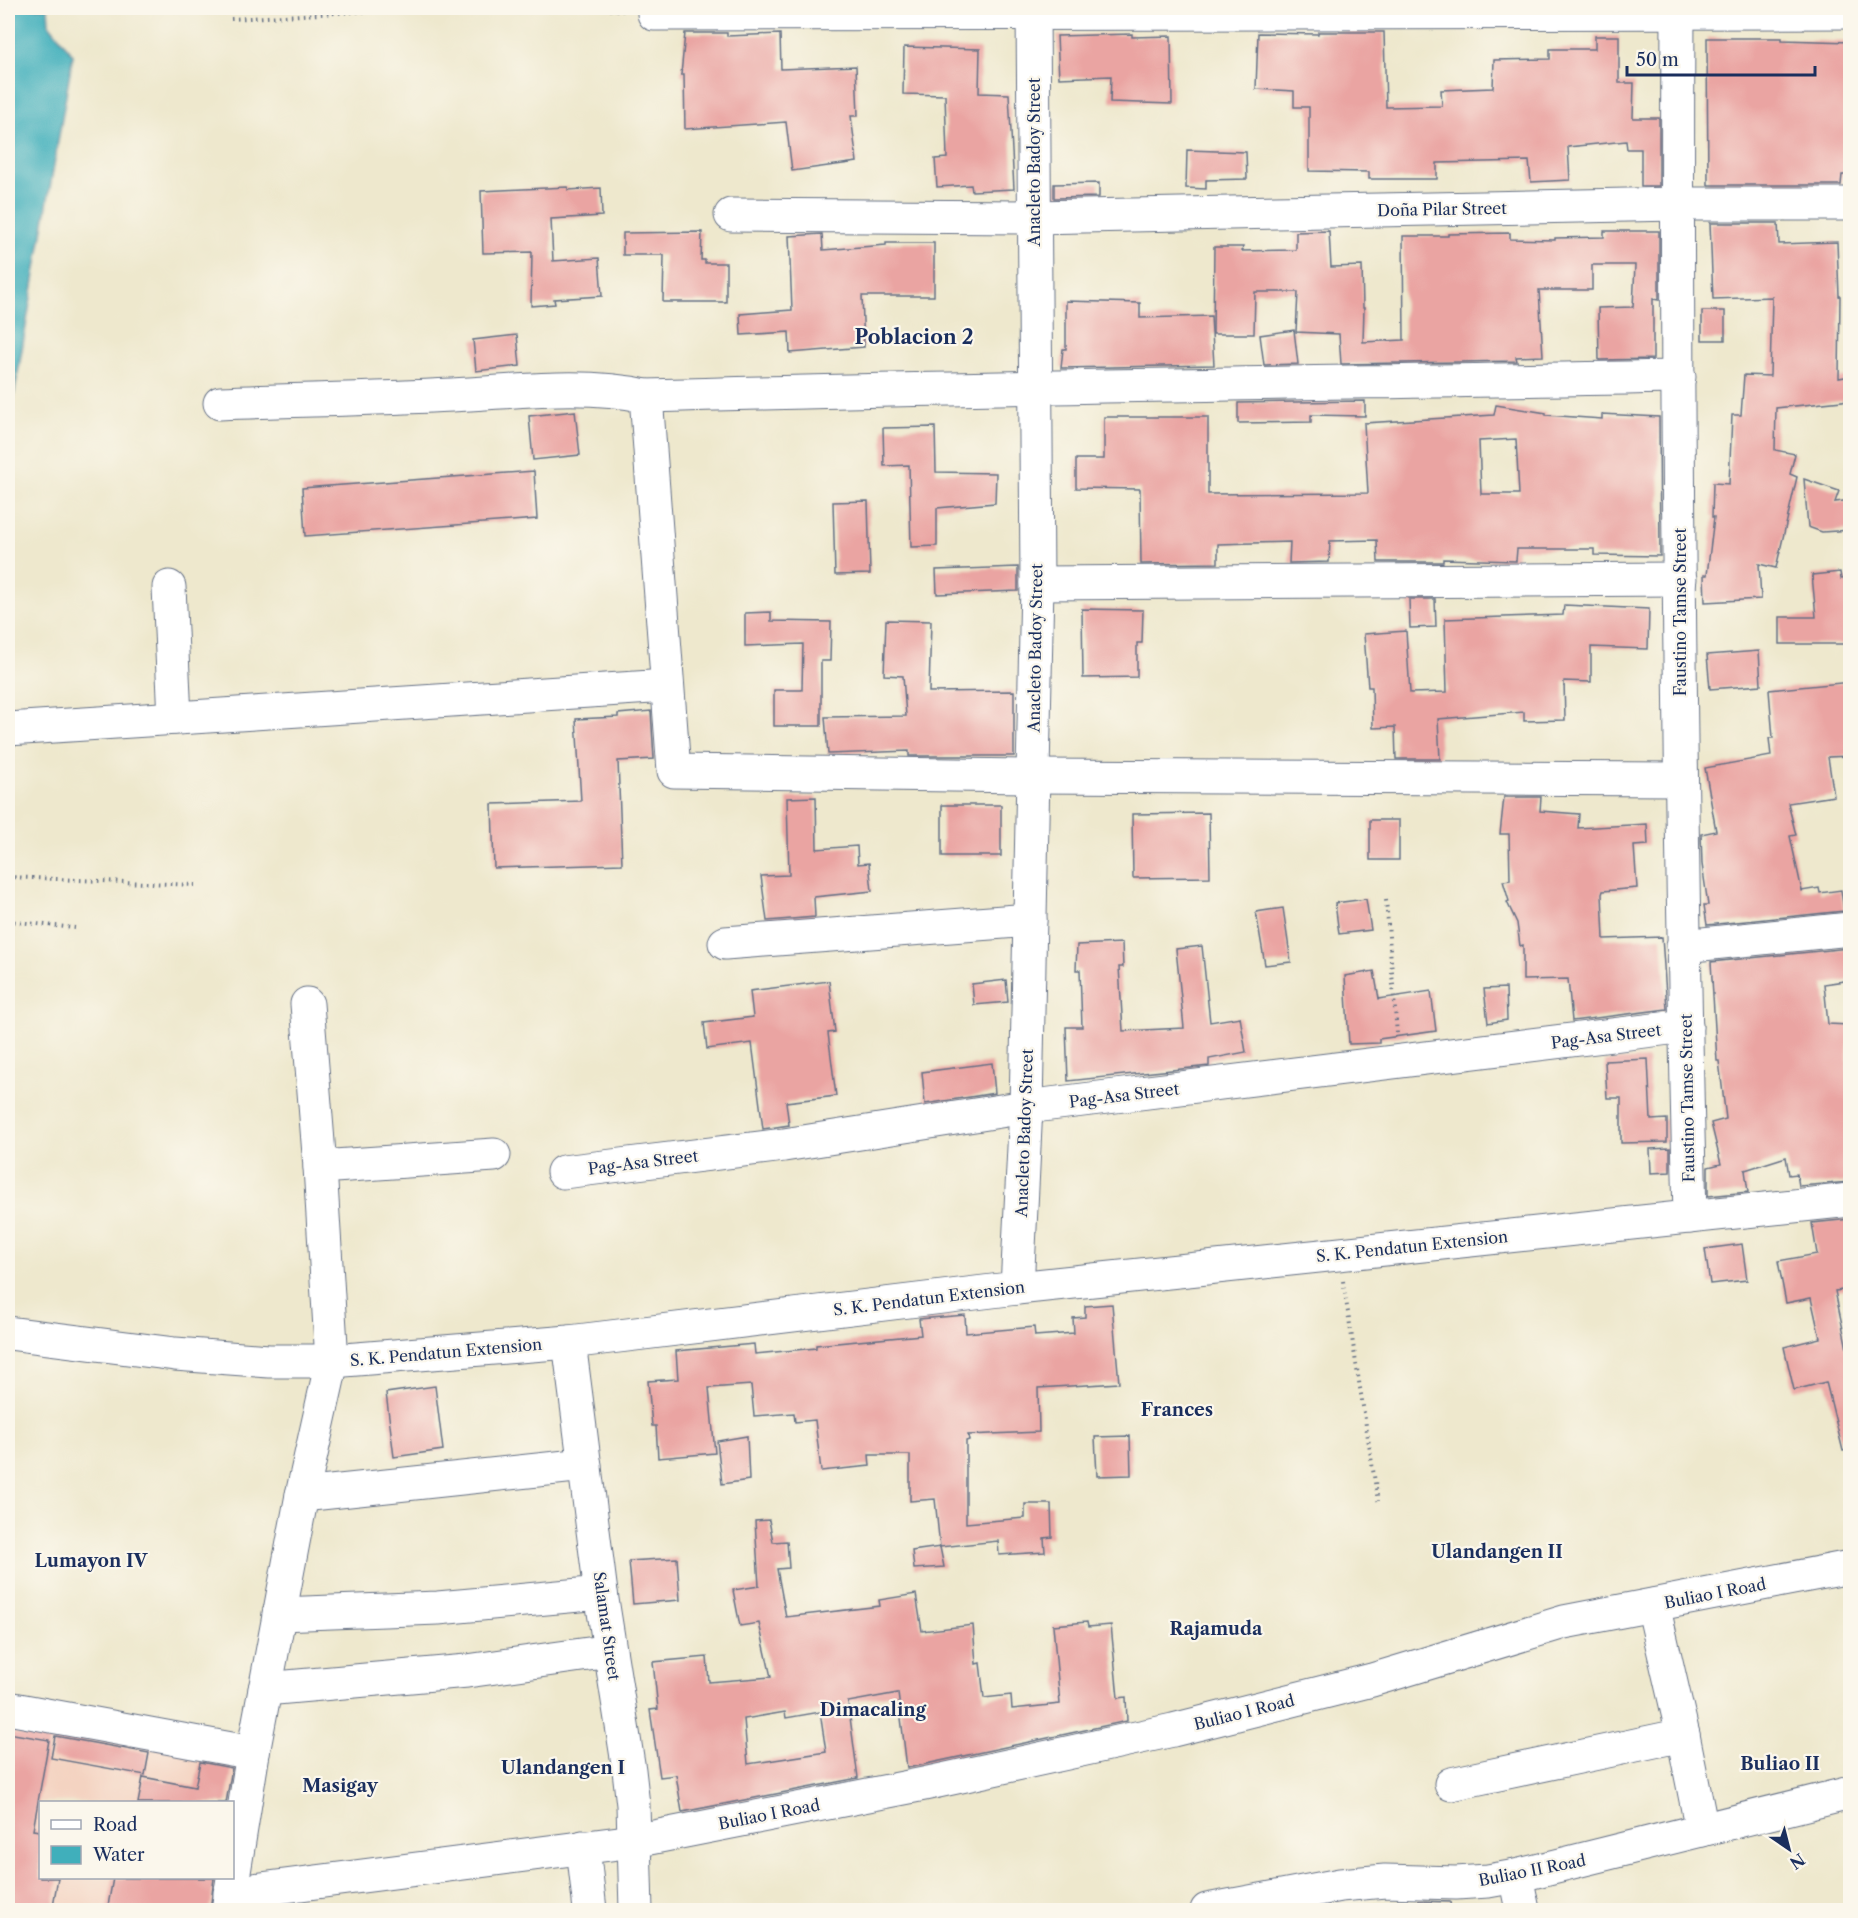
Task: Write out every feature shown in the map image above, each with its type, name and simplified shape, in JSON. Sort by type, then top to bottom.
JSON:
[{"type":"street","name":"Faustino Tamse Street","points":[[1678,10],[1681,779],[1690,1217]]},
{"type":"street","points":[[654,14],[1033,11],[1851,12]]},
{"type":"street","name":"Anacleto Badoy Street","points":[[1017,1288],[1026,1107],[1037,583],[1033,11]]},
{"type":"street","name":"Doña Pilar Street","points":[[731,215],[1034,217],[1677,204],[1851,204]]},
{"type":"street","points":[[220,403],[422,397],[589,388],[619,390],[646,396],[868,390],[1679,377]]},
{"type":"street","points":[[646,396],[674,771],[1033,777],[1681,779]]},
{"type":"street","points":[[1037,583],[1680,579]]},
{"type":"street","points":[[169,586],[175,718]]},
{"type":"street","points":[[8,729],[667,686]]},
{"type":"street","points":[[725,943],[1030,920]]},
{"type":"street","points":[[1683,946],[1851,928]]},
{"type":"street","points":[[234,1871],[279,1614],[302,1495],[332,1361],[307,1004]]},
{"type":"street","name":"Pag-Asa Street","points":[[563,1172],[784,1145],[1026,1107],[1686,1026]]},
{"type":"street","points":[[320,1167],[494,1155]]},
{"type":"street","name":"S. K. Pendatun Extension","points":[[8,1333],[175,1354],[269,1361],[332,1361],[568,1342],[1017,1288],[1851,1200]]},
{"type":"street","name":"Salamat Street","points":[[568,1342],[601,1593],[629,1770],[636,1911]]},
{"type":"street","points":[[302,1495],[585,1465]]},
{"type":"street","name":"Buliao I Road","points":[[229,1902],[634,1841],[924,1784],[1173,1730],[1372,1680],[1564,1622],[1851,1567]]},
{"type":"street","points":[[279,1614],[438,1608],[601,1593]]},
{"type":"street","points":[[1653,1605],[1702,1830]]},
{"type":"street","points":[[266,1689],[468,1671],[610,1651]]},
{"type":"street","points":[[8,1708],[253,1753]]},
{"type":"street","points":[[1451,1784],[1683,1735]]},
{"type":"street","name":"Buliao II Road","points":[[1207,1911],[1340,1885],[1385,1881],[1456,1883],[1516,1876],[1851,1793]]},
{"type":"street","points":[[583,1847],[590,1911]]},
{"type":"street","points":[[1516,1876],[1523,1911]]},
{"type":"street","points":[[229,1902],[233,1879]]},
{"type":"path","points":[[231,19],[424,8]]},
{"type":"path","points":[[8,877],[195,885]]},
{"type":"path","points":[[1386,900],[1399,1061]]},
{"type":"path","points":[[8,921],[75,928]]},
{"type":"path","points":[[1339,1254],[1378,1501]]},
{"type":"shaded area","points":[[8,1722],[247,1759],[232,1801],[39,1801],[39,1879],[224,1879],[218,1910],[8,1910]]},
{"type":"water","points":[[8,8],[48,8],[49,24],[73,55],[8,430]]},
{"type":"building","points":[[1318,32],[1384,32],[1386,107],[1442,106],[1441,90],[1493,88],[1494,60],[1550,59],[1550,49],[1595,49],[1595,36],[1619,36],[1619,83],[1634,83],[1633,118],[1659,118],[1659,186],[1641,186],[1641,149],[1627,149],[1626,141],[1568,147],[1570,180],[1531,182],[1529,161],[1437,163],[1437,179],[1369,179],[1369,172],[1309,171],[1309,107],[1294,107],[1294,91],[1256,89],[1258,33],[1318,34]]},
{"type":"building","points":[[685,33],[727,33],[727,36],[780,34],[781,69],[856,66],[858,116],[851,116],[857,162],[792,171],[786,122],[685,129],[684,75],[681,75]]},
{"type":"building","points":[[1132,34],[1132,37],[1171,36],[1172,104],[1110,102],[1111,76],[1059,78],[1057,36]]},
{"type":"building","points":[[1707,38],[1782,38],[1782,40],[1851,42],[1849,175],[1842,175],[1841,185],[1708,185]]},
{"type":"building","points":[[904,47],[980,49],[979,93],[1009,94],[1014,189],[972,191],[971,185],[937,187],[935,159],[947,158],[945,95],[903,94]]},
{"type":"building","points":[[1187,150],[1246,152],[1247,179],[1206,180],[1206,189],[1186,188]]},
{"type":"building","points":[[1099,183],[1099,197],[1054,198],[1054,184]]},
{"type":"building","points":[[568,187],[568,190],[601,188],[602,216],[551,219],[553,261],[599,258],[602,296],[554,299],[555,304],[531,306],[532,252],[483,253],[481,191]]},
{"type":"building","points":[[1710,223],[1778,223],[1779,244],[1837,242],[1840,296],[1839,378],[1851,376],[1851,400],[1776,408],[1775,450],[1795,454],[1790,474],[1797,477],[1776,568],[1759,564],[1761,599],[1705,602],[1704,575],[1707,575],[1714,517],[1712,517],[1713,483],[1729,484],[1732,415],[1741,415],[1744,375],[1770,376],[1772,297],[1713,299]]},
{"type":"building","points":[[1329,231],[1331,267],[1362,266],[1363,342],[1404,340],[1403,236],[1510,233],[1510,239],[1555,240],[1555,238],[1604,237],[1604,231],[1659,231],[1659,300],[1653,299],[1653,359],[1599,360],[1598,308],[1633,307],[1635,265],[1592,265],[1592,290],[1539,290],[1543,356],[1516,357],[1517,361],[1341,364],[1339,334],[1296,332],[1298,292],[1255,292],[1254,334],[1213,334],[1214,247],[1243,247],[1242,251],[1296,250],[1296,232]]},
{"type":"building","points":[[702,232],[701,260],[705,260],[705,263],[726,263],[726,302],[663,302],[664,255],[623,255],[623,233]]},
{"type":"building","points":[[822,234],[823,250],[886,245],[886,243],[934,243],[934,296],[862,296],[864,347],[790,353],[789,332],[741,335],[740,314],[792,310],[789,236]]},
{"type":"building","points":[[1066,301],[1140,303],[1140,318],[1211,316],[1214,365],[1061,368],[1063,349],[1066,349]]},
{"type":"building","points":[[1702,311],[1725,311],[1725,340],[1702,340]]},
{"type":"building","points":[[1294,330],[1298,364],[1264,365],[1260,335]]},
{"type":"building","points":[[517,335],[520,366],[476,371],[473,340]]},
{"type":"building","points":[[1365,401],[1365,416],[1311,415],[1311,422],[1238,423],[1238,403]]},
{"type":"building","points":[[1496,405],[1546,413],[1546,415],[1602,419],[1602,414],[1659,417],[1660,556],[1594,555],[1594,549],[1517,549],[1516,561],[1443,559],[1443,562],[1378,562],[1377,540],[1330,541],[1329,562],[1289,563],[1290,542],[1218,544],[1218,563],[1141,564],[1140,489],[1076,488],[1076,459],[1104,459],[1104,417],[1208,417],[1208,494],[1368,493],[1364,423],[1494,415]],"holes":[[[1516,439],[1519,494],[1481,494],[1479,441]]]},
{"type":"building","points":[[575,411],[580,455],[533,460],[529,416]]},
{"type":"building","points":[[935,427],[936,472],[996,473],[995,503],[937,508],[937,546],[911,547],[909,465],[884,466],[883,428]]},
{"type":"building","points":[[534,471],[537,519],[305,536],[302,488]]},
{"type":"building","points":[[1804,479],[1839,491],[1835,502],[1851,500],[1851,530],[1822,532],[1808,527]]},
{"type":"building","points":[[868,501],[870,574],[835,575],[833,502]]},
{"type":"building","points":[[1018,567],[1018,591],[937,594],[936,570]]},
{"type":"building","points":[[1840,572],[1841,579],[1851,578],[1851,644],[1780,644],[1780,617],[1816,617],[1812,575]]},
{"type":"building","points":[[1409,599],[1435,599],[1436,627],[1410,628]]},
{"type":"building","points":[[1564,605],[1649,609],[1648,649],[1591,647],[1591,682],[1564,681],[1565,720],[1524,721],[1524,712],[1438,719],[1440,759],[1396,759],[1395,727],[1373,728],[1372,687],[1368,687],[1364,634],[1406,631],[1410,693],[1447,692],[1445,619],[1563,615]]},
{"type":"building","points":[[1082,609],[1143,610],[1142,643],[1137,643],[1137,677],[1083,678]]},
{"type":"building","points":[[771,612],[771,621],[831,622],[830,661],[821,661],[821,726],[774,726],[774,690],[802,690],[803,644],[745,646],[745,613]]},
{"type":"building","points":[[886,620],[931,621],[929,692],[1014,691],[1014,756],[909,756],[909,751],[828,754],[825,717],[906,716],[903,676],[884,675]]},
{"type":"building","points":[[1759,651],[1761,685],[1710,689],[1707,655]]},
{"type":"building","points":[[1851,682],[1851,732],[1848,732],[1850,756],[1828,757],[1834,796],[1788,803],[1796,835],[1790,836],[1802,891],[1819,888],[1820,893],[1841,890],[1844,911],[1707,925],[1704,905],[1708,905],[1702,864],[1701,834],[1716,831],[1705,768],[1771,756],[1769,738],[1773,738],[1769,690]]},
{"type":"building","points":[[651,711],[654,759],[618,761],[622,864],[494,868],[492,804],[581,801],[576,719],[618,717],[618,714]]},
{"type":"building","points":[[816,797],[817,849],[857,846],[858,864],[869,863],[872,891],[814,897],[815,917],[767,921],[761,876],[789,875],[787,798]]},
{"type":"building","points":[[1504,797],[1541,797],[1540,811],[1579,814],[1578,828],[1647,824],[1648,845],[1634,846],[1637,888],[1603,891],[1604,939],[1662,937],[1667,1009],[1572,1021],[1568,979],[1523,980],[1523,945],[1520,946],[1517,923],[1507,902],[1509,901],[1503,881],[1510,880],[1509,834],[1500,834]]},
{"type":"building","points":[[942,805],[1001,805],[1001,856],[942,856]]},
{"type":"building","points":[[1209,813],[1210,877],[1133,878],[1132,814]]},
{"type":"building","points":[[1370,820],[1399,820],[1399,860],[1370,860]]},
{"type":"building","points":[[1366,899],[1371,930],[1339,934],[1335,903]]},
{"type":"building","points":[[1283,908],[1291,962],[1265,965],[1256,912]]},
{"type":"building","points":[[1122,943],[1123,967],[1119,967],[1123,1031],[1184,1028],[1176,949],[1202,946],[1210,1022],[1240,1017],[1246,1052],[1209,1059],[1209,1066],[1068,1081],[1066,1027],[1082,1027],[1080,970],[1076,970],[1077,945]]},
{"type":"building","points":[[1849,948],[1851,980],[1824,984],[1828,1024],[1849,1025],[1847,1073],[1851,1072],[1851,1182],[1799,1186],[1797,1174],[1789,1175],[1786,1157],[1745,1170],[1748,1192],[1708,1196],[1708,1167],[1721,1164],[1711,1123],[1726,1119],[1719,1061],[1717,1061],[1711,962]]},
{"type":"building","points":[[1374,971],[1379,999],[1431,991],[1436,1031],[1379,1039],[1379,1043],[1349,1044],[1345,976]]},
{"type":"building","points":[[1006,980],[1008,1002],[974,1005],[972,984]]},
{"type":"building","points":[[829,981],[835,1032],[828,1033],[836,1096],[786,1102],[789,1125],[763,1129],[752,1043],[707,1049],[704,1023],[753,1017],[750,991]]},
{"type":"building","points":[[1506,988],[1507,1020],[1488,1023],[1484,989]]},
{"type":"building","points":[[1648,1059],[1651,1120],[1667,1119],[1667,1142],[1621,1143],[1621,1098],[1607,1098],[1605,1061]]},
{"type":"building","points":[[992,1063],[995,1093],[925,1104],[922,1072]]},
{"type":"building","points":[[1670,1148],[1670,1172],[1651,1173],[1650,1149]]},
{"type":"building","points":[[1851,1219],[1851,1289],[1835,1291],[1851,1368],[1851,1450],[1843,1451],[1826,1382],[1794,1390],[1784,1347],[1820,1338],[1811,1298],[1786,1303],[1778,1261],[1817,1254],[1812,1223]]},
{"type":"building","points":[[1742,1244],[1747,1280],[1710,1284],[1705,1249]]},
{"type":"building","points":[[1112,1304],[1119,1383],[1038,1388],[1039,1432],[968,1435],[969,1440],[966,1441],[966,1523],[1025,1518],[1025,1504],[1051,1504],[1052,1537],[1044,1538],[1045,1552],[999,1555],[998,1541],[940,1547],[935,1499],[910,1501],[910,1455],[869,1455],[870,1466],[821,1471],[815,1420],[795,1422],[794,1413],[754,1416],[751,1385],[709,1388],[715,1453],[658,1458],[656,1426],[652,1426],[648,1381],[678,1379],[676,1351],[754,1344],[755,1354],[816,1348],[816,1345],[921,1335],[919,1319],[965,1315],[966,1333],[1034,1327],[1035,1336],[1074,1333],[1073,1318],[1085,1317],[1085,1306]]},
{"type":"building","points":[[435,1386],[443,1450],[394,1457],[386,1393]]},
{"type":"building","points":[[747,1436],[749,1480],[722,1484],[717,1441]]},
{"type":"building","points":[[1130,1436],[1131,1475],[1097,1476],[1095,1437]]},
{"type":"building","points":[[769,1520],[773,1542],[787,1541],[789,1568],[777,1569],[786,1617],[880,1606],[879,1600],[916,1594],[922,1631],[973,1625],[976,1664],[980,1663],[984,1698],[1011,1695],[1012,1709],[1060,1704],[1053,1625],[1087,1622],[1088,1627],[1111,1625],[1118,1698],[1126,1697],[1127,1721],[907,1768],[898,1693],[848,1702],[858,1778],[682,1812],[676,1775],[660,1777],[650,1710],[658,1709],[653,1662],[707,1657],[709,1682],[771,1677],[759,1623],[740,1626],[733,1590],[759,1586],[755,1521]],"holes":[[[785,1712],[786,1718],[820,1712],[826,1752],[748,1764],[744,1719]]]},
{"type":"building","points":[[940,1547],[944,1567],[914,1569],[912,1551]]},
{"type":"building","points":[[677,1558],[680,1600],[633,1604],[629,1561]]},
{"type":"building","points":[[8,1733],[49,1740],[33,1830],[39,1831],[39,1879],[58,1879],[52,1911],[8,1911]]},
{"type":"building","points":[[55,1736],[149,1753],[145,1775],[51,1758]]},
{"type":"building","points":[[200,1762],[232,1768],[226,1801],[138,1801],[143,1777],[195,1787]]},
{"type":"building","points":[[113,1879],[214,1879],[210,1911],[107,1911]]},
{"type":"building","points":[[1418,1901],[1450,1902],[1451,1911],[1419,1911]]},
{"type":"district","name":"Poblacion 2","points":[[914,337]]},
{"type":"district","name":"Frances","points":[[1177,1410]]},
{"type":"district","name":"Ulandangen II","points":[[1497,1552]]},
{"type":"district","name":"Lumayon IV","points":[[91,1561]]},
{"type":"district","name":"Rajamuda","points":[[1216,1629]]},
{"type":"district","name":"Dimacaling","points":[[873,1710]]},
{"type":"district","name":"Buliao II","points":[[1780,1764]]},
{"type":"district","name":"Ulandangen I","points":[[563,1768]]},
{"type":"district","name":"Masigay","points":[[340,1786]]}]
